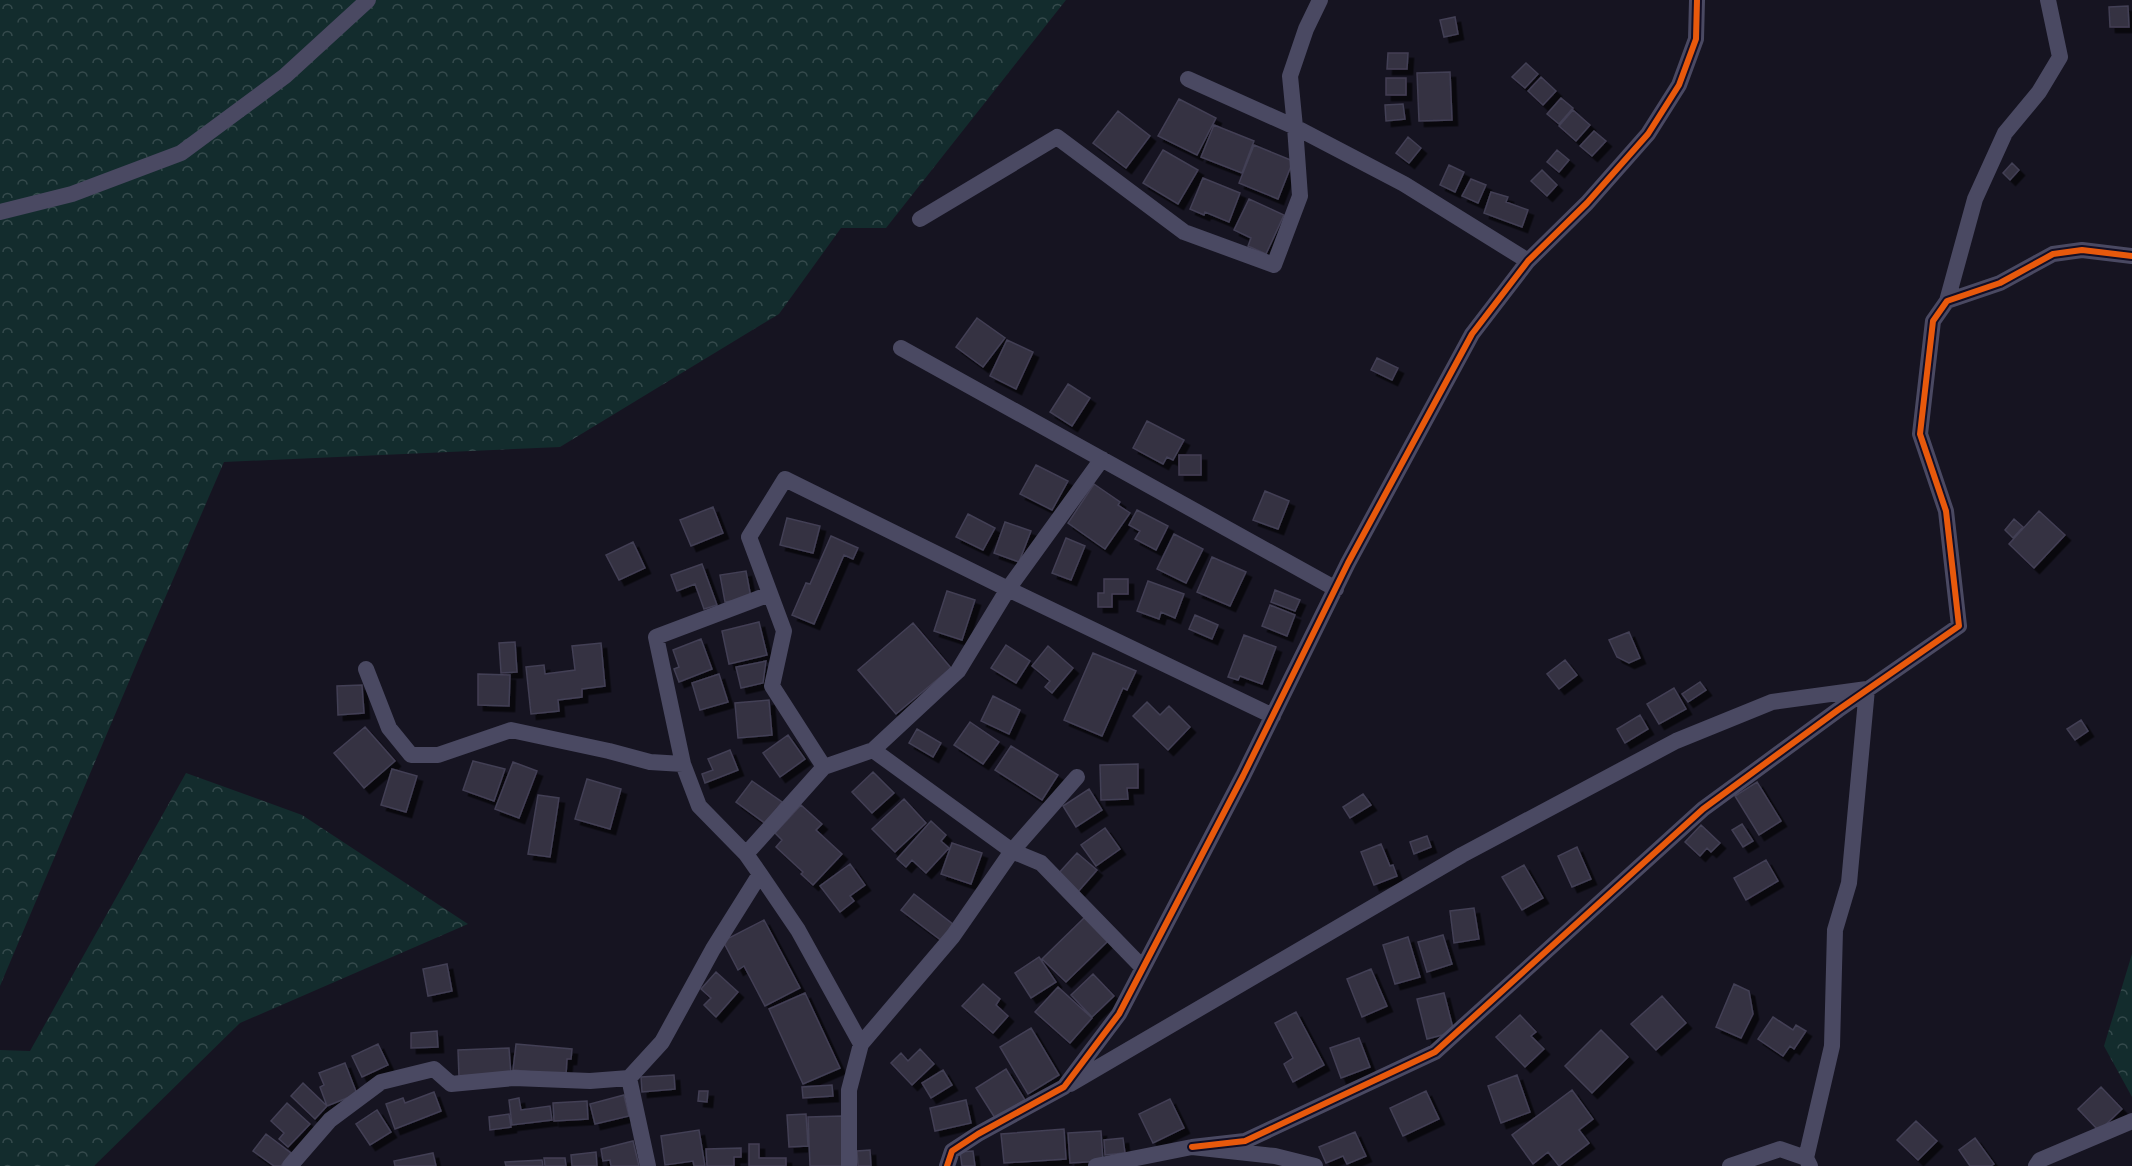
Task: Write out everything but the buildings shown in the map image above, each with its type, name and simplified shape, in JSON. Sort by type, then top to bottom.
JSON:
[{"type":"street","points":[[0,212],[72,194],[181,153],[285,76],[368,0]]},
{"type":"street","points":[[920,219],[1057,137],[1184,232],[1274,265],[1300,196],[1290,76],[1306,29],[1320,0]]},
{"type":"street","points":[[1064,1087],[1119,1014],[1336,589],[1472,334],[1528,261],[1587,203],[1648,134],[1679,85],[1696,39],[1697,0]]},
{"type":"street","points":[[1096,1166],[1192,1147],[1245,1141],[1435,1052],[1703,809],[1867,689],[1959,626],[1946,511],[1920,434],[1933,321],[1947,301],[1975,199],[2005,133],[2039,92],[2060,57],[2048,0]]},
{"type":"street","points":[[1188,79],[1296,127],[1404,184],[1528,261]]},
{"type":"street","points":[[1947,301],[2000,283],[2053,254],[2082,250],[2132,256]]},
{"type":"street","points":[[901,348],[1336,589]]},
{"type":"street","points":[[746,854],[824,767],[873,750],[958,671],[1008,589],[1102,459]]},
{"type":"street","points":[[824,767],[772,686],[784,631],[749,537],[785,479],[1273,716]]},
{"type":"street","points":[[770,594],[656,637],[683,764],[699,806],[746,854],[798,930],[861,1044]]},
{"type":"street","points":[[366,669],[389,728],[411,755],[438,755],[511,730],[650,762],[683,764]]},
{"type":"street","points":[[947,1166],[952,1151],[978,1134],[1064,1087],[1462,855],[1676,741],[1772,702],[1867,689]]},
{"type":"street","points":[[1730,1166],[1780,1149],[1808,1162],[1832,1046],[1836,930],[1849,883],[1867,689]]},
{"type":"street","points":[[873,750],[1012,851],[1041,863],[1143,968]]},
{"type":"street","points":[[849,1166],[849,1090],[861,1044],[953,936],[1012,851],[1077,777]]},
{"type":"street","points":[[290,1166],[330,1120],[381,1082],[434,1069],[451,1084],[514,1078],[590,1081],[628,1078],[662,1042],[713,949],[759,874]]},
{"type":"street","points":[[628,1078],[648,1166]]},
{"type":"street","points":[[2036,1166],[2040,1160],[2132,1121]]},
{"type":"street","points":[[1192,1147],[1275,1156],[1316,1166]]},
{"type":"green space","points":[[0,0],[1066,0],[886,228],[841,228],[779,314],[560,447],[224,462],[0,986]]},
{"type":"green space","points":[[186,773],[302,815],[468,924],[240,1023],[94,1166],[0,1166],[0,1050],[30,1051]]},
{"type":"green space","points":[[2132,954],[2132,1097],[2104,1046]]},
{"type":"cycle path","points":[[947,1166],[952,1151],[978,1134],[1064,1087],[1119,1014],[1243,776],[1348,563],[1472,334],[1528,261],[1587,203],[1648,134],[1679,85],[1696,39],[1697,0]]},
{"type":"cycle path","points":[[1192,1147],[1245,1141],[1435,1052],[1703,809],[1838,710],[1959,626],[1946,511],[1920,434],[1933,321],[1947,301],[2000,283],[2053,254],[2082,250],[2132,256]]}]
